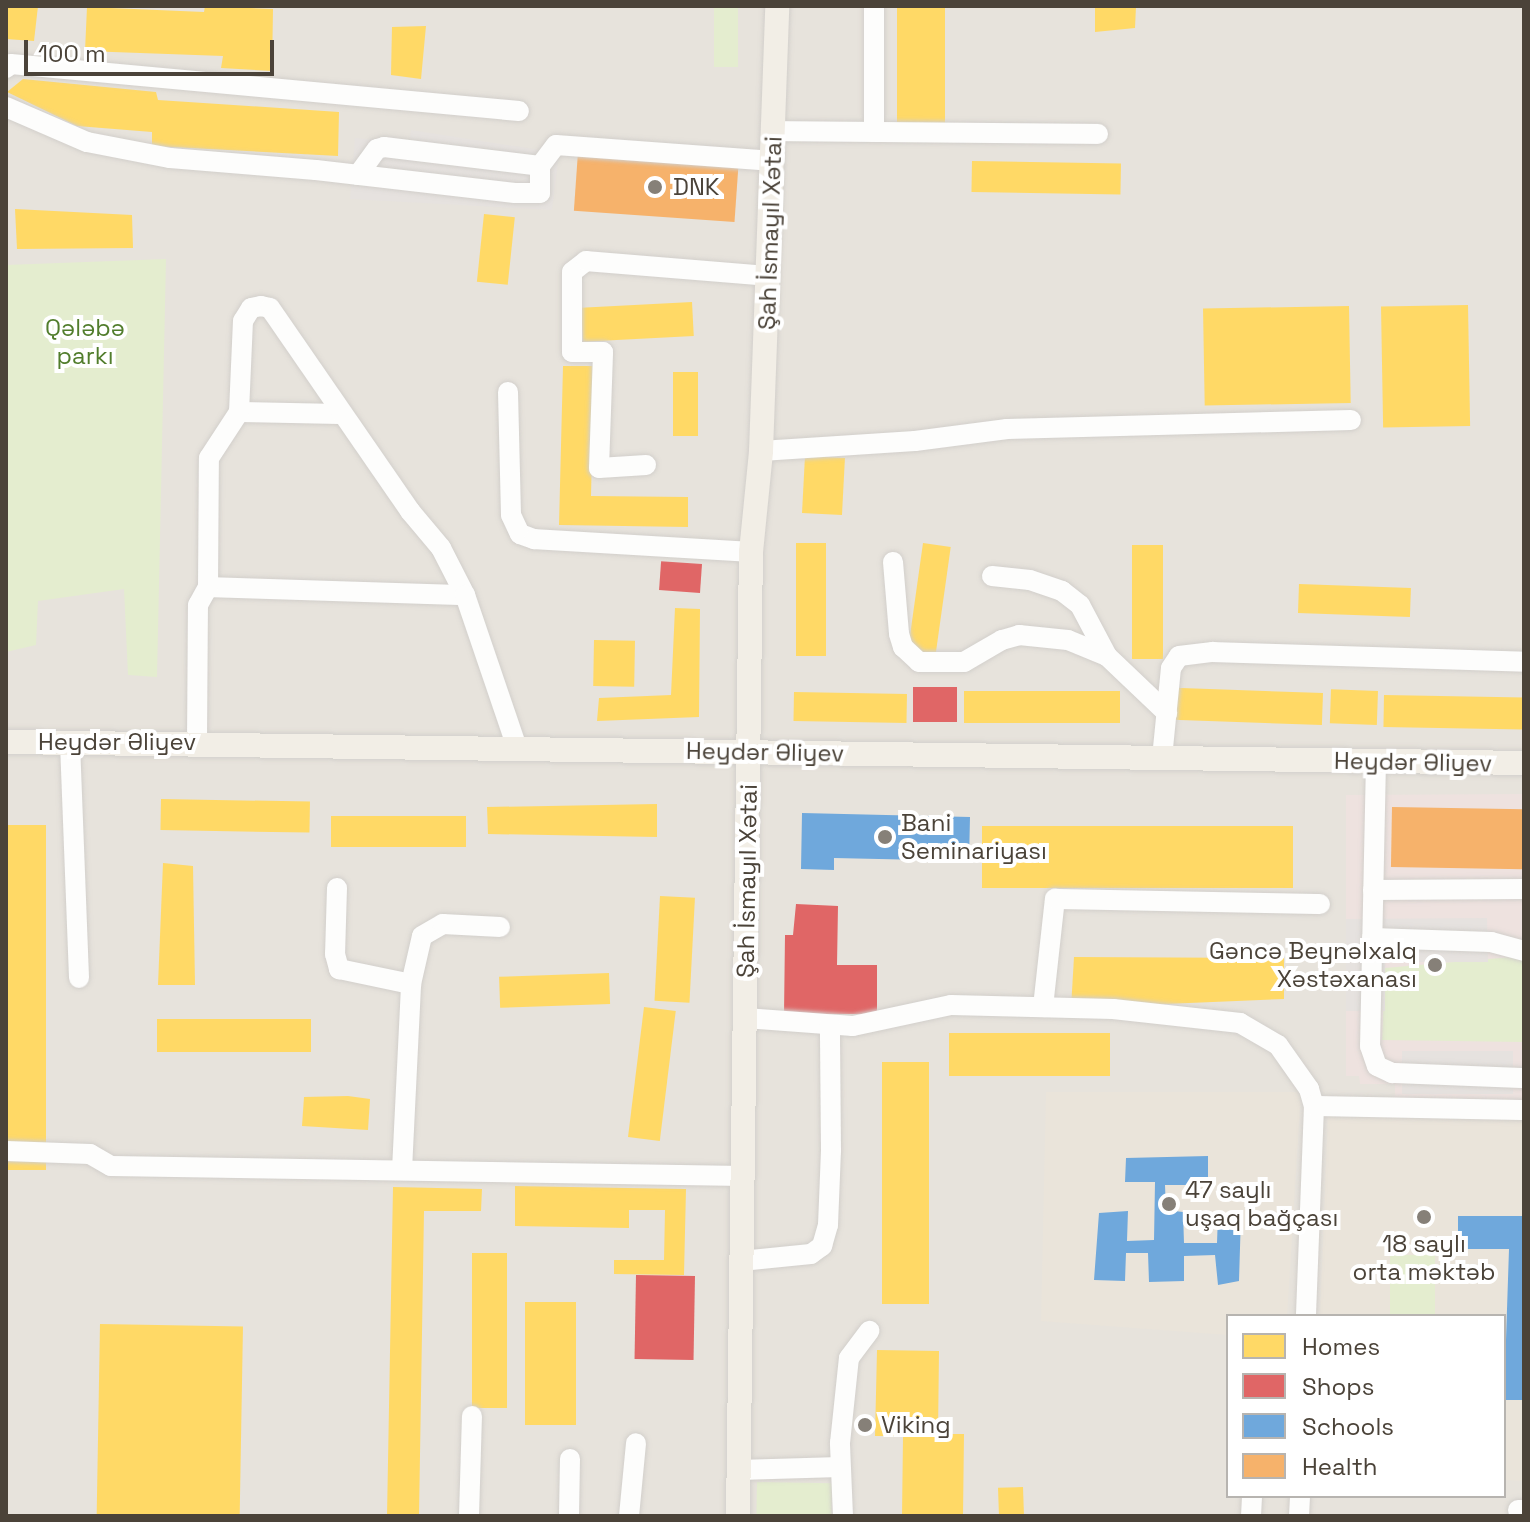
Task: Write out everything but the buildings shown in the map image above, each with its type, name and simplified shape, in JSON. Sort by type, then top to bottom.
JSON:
[{"type":"main road","name":"Şah İsmayıl Xətai","points":[[738,1516],[751,552],[761,451],[777,6]]},
{"type":"main road","name":"Heydər Əliyev","points":[[6,742],[197,742],[1524,763]]},
{"type":"street","points":[[874,6],[874,132]]},
{"type":"street","points":[[6,68],[11,64],[519,111]]},
{"type":"street","points":[[6,107],[87,142],[170,158],[540,193],[540,166],[556,145],[773,161]]},
{"type":"street","points":[[774,131],[1098,134]]},
{"type":"street","points":[[358,175],[377,149],[384,147],[540,166]]},
{"type":"street","points":[[646,465],[599,468],[603,352],[572,352],[572,272],[586,261],[769,276]]},
{"type":"street","points":[[197,742],[198,605],[208,587],[209,458],[239,412],[243,321],[251,308],[261,306],[270,308],[342,414],[441,548],[465,595],[517,748]]},
{"type":"street","points":[[508,392],[511,515],[520,534],[534,539],[751,552]]},
{"type":"street","points":[[239,412],[342,414]]},
{"type":"street","points":[[761,451],[915,441],[1007,429],[1351,420]]},
{"type":"street","points":[[893,562],[899,634],[903,647],[919,662],[964,662],[1002,640],[1039,634],[1080,644],[1107,656]]},
{"type":"street","points":[[992,576],[1030,580],[1062,591],[1080,605],[1107,656],[1167,713]]},
{"type":"street","points":[[208,587],[465,595]]},
{"type":"street","points":[[1162,758],[1171,668],[1179,656],[1201,652],[1524,662]]},
{"type":"street","points":[[70,743],[79,978]]},
{"type":"street","points":[[1376,761],[1370,1046],[1377,1066],[1392,1073],[1524,1078]]},
{"type":"street","points":[[337,888],[335,954],[339,969],[411,984]]},
{"type":"street","points":[[1373,890],[1524,889]]},
{"type":"street","points":[[1043,1007],[1055,899],[1320,904]]},
{"type":"street","points":[[402,1170],[411,984],[422,936],[430,928],[443,924],[500,927]]},
{"type":"street","points":[[1372,938],[1491,942],[1524,951]]},
{"type":"street","points":[[745,1018],[830,1025],[878,1022],[916,1010],[951,1005],[1113,1009],[1240,1023],[1278,1045],[1309,1089],[1314,1106],[1306,1314]]},
{"type":"street","points":[[741,1261],[811,1254],[822,1246],[828,1225],[831,1151],[830,1025]]},
{"type":"street","points":[[1314,1106],[1524,1110]]},
{"type":"street","points":[[6,1151],[90,1154],[111,1166],[743,1176]]},
{"type":"street","points":[[843,1516],[840,1467],[849,1358],[869,1331]]},
{"type":"street","points":[[469,1516],[472,1416]]},
{"type":"street","points":[[629,1516],[636,1443]]},
{"type":"street","points":[[569,1516],[570,1459]]},
{"type":"street","points":[[738,1470],[840,1467]]},
{"type":"shaded area","points":[[6,6],[1524,6],[1524,1516],[6,1516]]},
{"type":"shaded area","points":[[411,130],[559,153],[552,210],[350,199],[355,138],[409,142]]},
{"type":"shaded area","name":"Gəncə Beynəlxalq Xəstəxanası","points":[[1524,794],[1524,1102],[1395,1103],[1395,1084],[1360,1084],[1359,1076],[1346,1076],[1346,795]]},
{"type":"shaded area","points":[[1487,918],[1488,962],[1385,962],[1385,1011],[1346,1011],[1346,919]]},
{"type":"shaded area","points":[[1402,1051],[1513,1051],[1513,1094],[1402,1094]]},
{"type":"shaded area","name":"47 saylı uşaq bağçası","points":[[1046,1092],[1301,1092],[1287,1314],[1226,1314],[1226,1335],[1041,1321]]},
{"type":"shaded area","name":"18 saylı orta məktəb","points":[[1328,1112],[1524,1117],[1524,1481],[1506,1480],[1506,1314],[1320,1314]]},
{"type":"green space","points":[[714,6],[738,6],[738,67],[714,67]]},
{"type":"green space","name":"Qələbə parkı","points":[[166,259],[157,677],[128,675],[124,589],[38,601],[36,645],[6,652],[6,265]]},
{"type":"green space","points":[[1524,956],[1524,1042],[1382,1040],[1385,968]]},
{"type":"green space","points":[[1390,1255],[1435,1255],[1435,1314],[1390,1314]]},
{"type":"green space","points":[[757,1482],[832,1483],[831,1516],[756,1516]]},
{"type":"place","name":"DNK","points":[[655,187]]},
{"type":"place","name":"Bani Seminariyası","points":[[885,837]]},
{"type":"place","name":"Gəncə Beynəlxalq Xəstəxanası","points":[[1435,965]]},
{"type":"place","name":"47 saylı uşaq bağçası","points":[[1169,1204]]},
{"type":"place","name":"18 saylı orta məktəb","points":[[1424,1217]]},
{"type":"place","name":"Viking","points":[[865,1425]]}]
